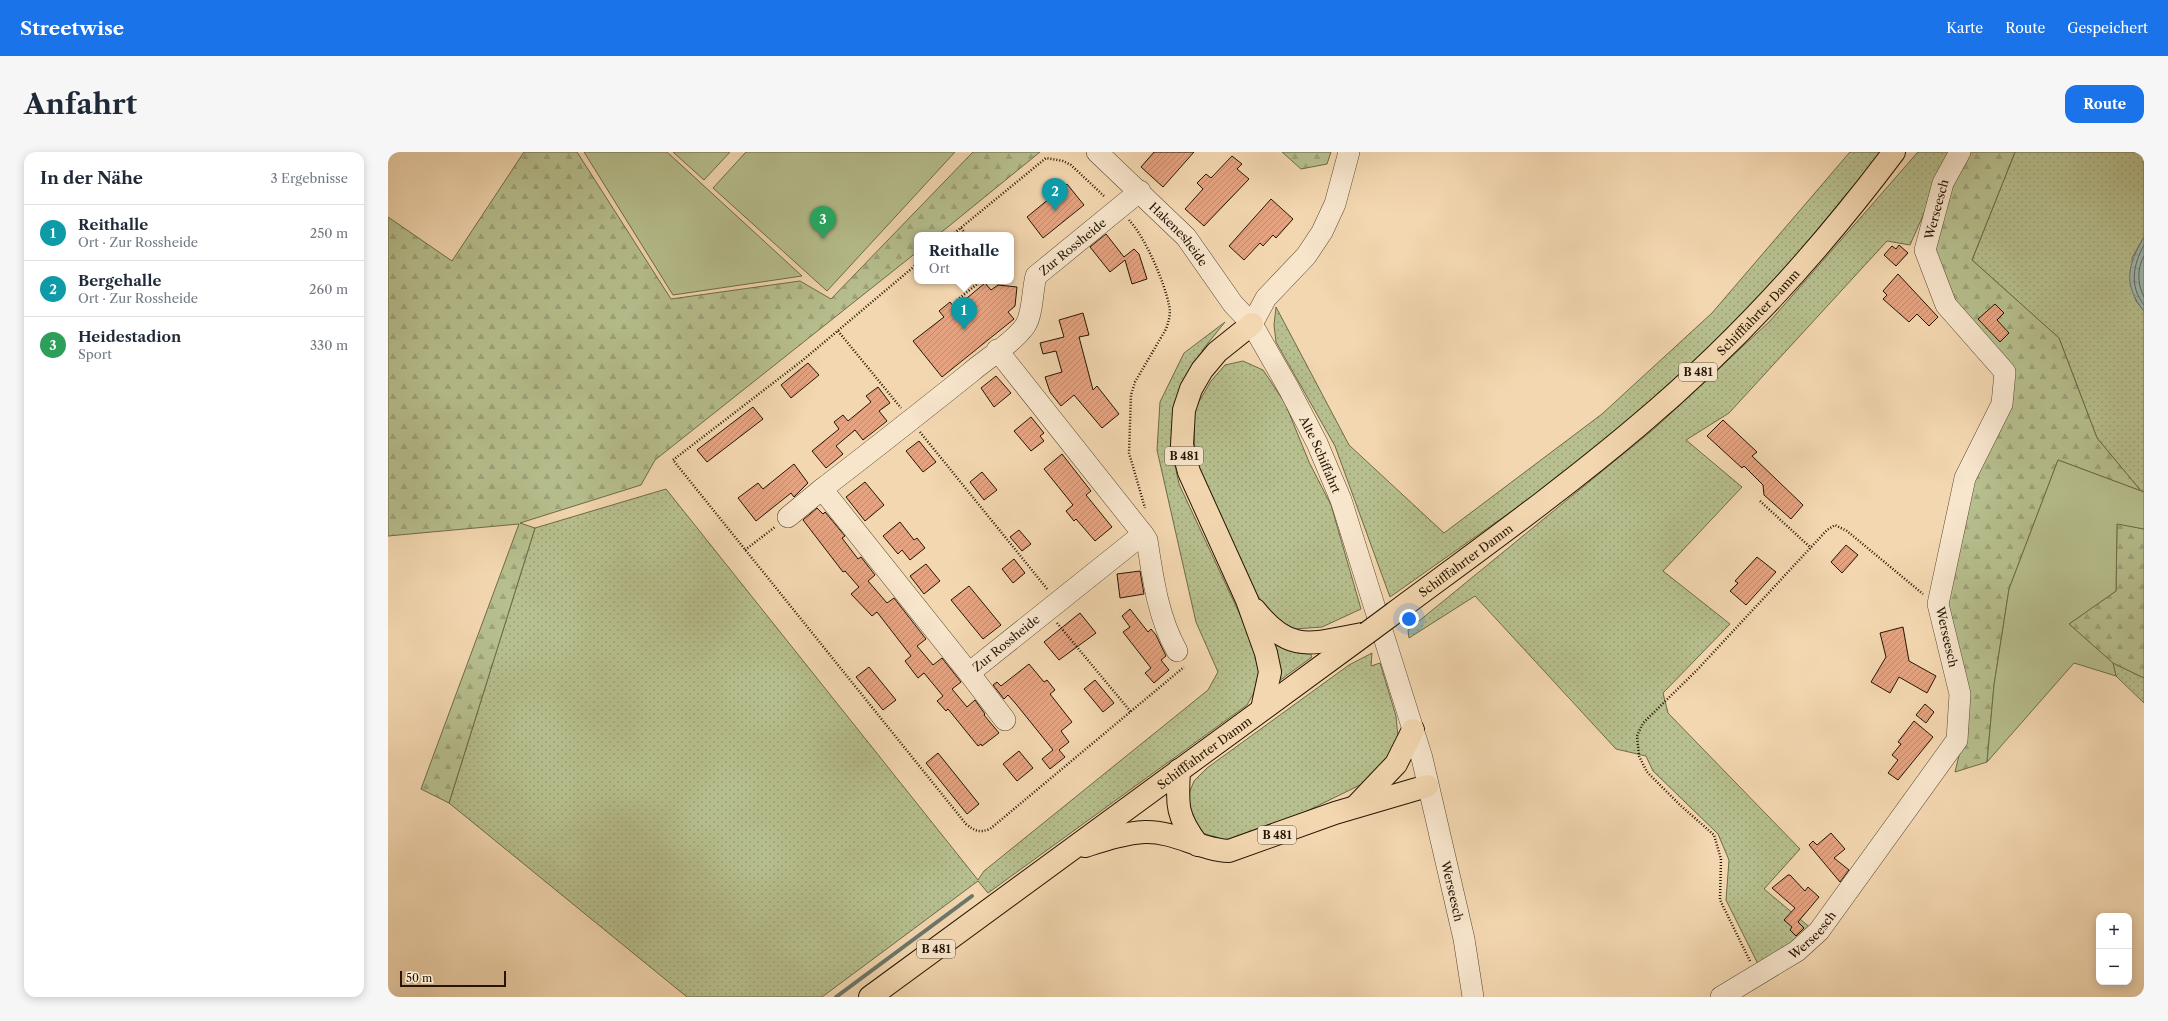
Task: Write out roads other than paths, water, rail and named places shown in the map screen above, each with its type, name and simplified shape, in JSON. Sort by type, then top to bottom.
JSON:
[{"type":"highway","name":"Schifffahrter Damm","points":[[870,997],[1367,633],[1588,467],[1640,424],[1702,368],[1752,318],[1822,242],[1894,152]]},
{"type":"highway","name":"B 481","points":[[1252,324],[1217,352],[1202,370],[1191,390],[1184,410],[1182,445],[1188,472],[1247,600],[1266,653],[1270,672],[1262,709]]},
{"type":"highway","name":"B 481","points":[[1247,600],[1264,622],[1278,635],[1298,643],[1314,642],[1367,633]]},
{"type":"highway","name":"B 481","points":[[1355,807],[1396,764],[1413,730]]},
{"type":"highway","points":[[1179,770],[1178,800],[1180,816],[1187,830],[1198,845]]},
{"type":"highway","name":"B 481","points":[[1072,849],[1122,836],[1146,832],[1214,850],[1229,851],[1355,807],[1427,786]]},
{"type":"street","name":"Hakenesheide","points":[[1097,152],[1140,190],[1186,237],[1233,304],[1252,324]]},
{"type":"street","points":[[1252,324],[1266,298],[1306,256],[1322,232],[1335,204],[1349,152]]},
{"type":"street","name":"Werseesch","points":[[1721,997],[1797,951],[1819,931],[1957,740],[1960,694],[1938,604],[1965,478],[2002,404],[2005,372],[1946,305],[1925,250],[1943,184],[1960,152]]},
{"type":"street","name":"Zur Rossheide","points":[[1140,190],[1036,276],[1031,295],[1030,314],[1026,324],[1018,334],[822,490],[969,673],[1143,534]]},
{"type":"street","name":"Alte Schiffahrt","points":[[1252,324],[1289,389],[1313,436],[1341,500],[1413,730],[1427,786]]},
{"type":"street","points":[[997,350],[1147,540],[1155,594],[1168,634],[1181,657]]},
{"type":"street","points":[[788,517],[822,490]]},
{"type":"street","points":[[969,673],[1005,720]]},
{"type":"street","name":"Werseesch","points":[[1427,786],[1464,939],[1473,997]]},
{"type":"water","points":[[2144,237],[2144,311],[2132,292],[2130,274],[2134,257]]},
{"type":"waterway","points":[[836,997],[972,896]]},
{"type":"place","name":"Bergehalle","points":[[1055,211]]},
{"type":"place","name":"Heidestadion","points":[[823,239]]},
{"type":"place","name":"Reithalle","points":[[964,330]]}]
